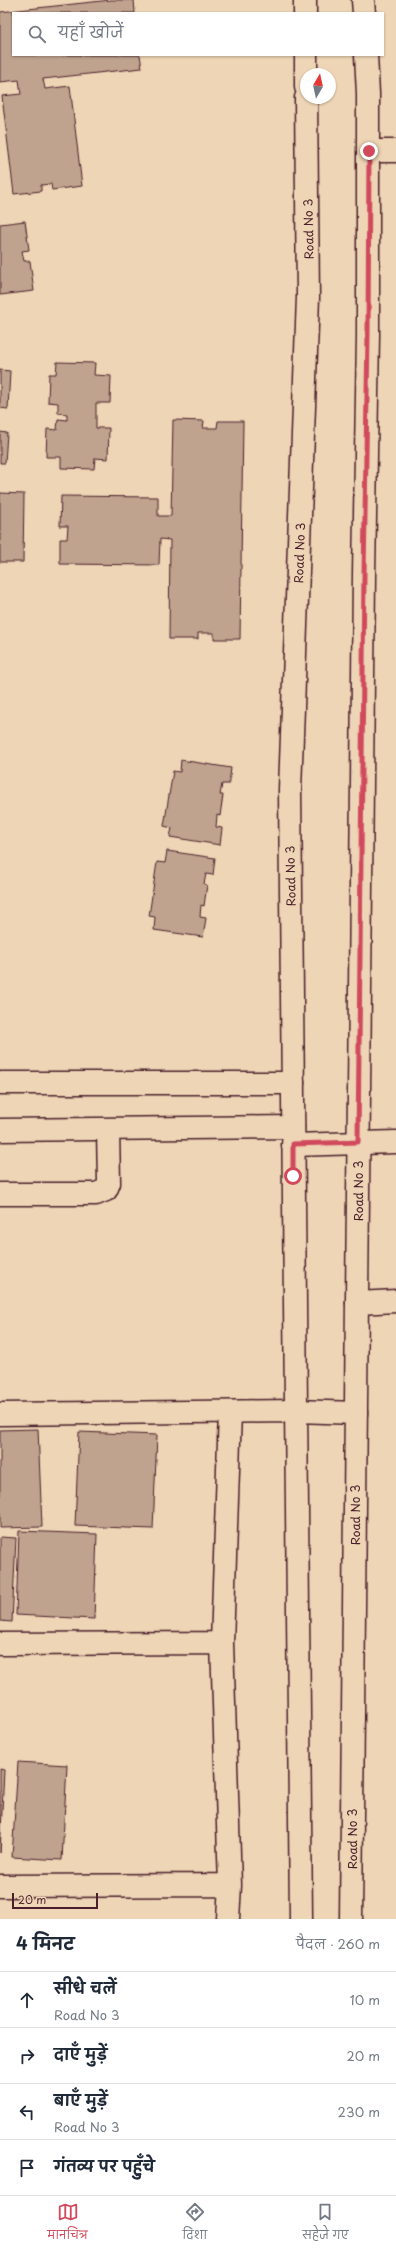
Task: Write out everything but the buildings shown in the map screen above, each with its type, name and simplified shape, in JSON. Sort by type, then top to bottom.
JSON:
[{"type":"street","points":[[305,0],[305,12]]},
{"type":"street","points":[[363,0],[364,12]]},
{"type":"street","points":[[306,56],[306,68]]},
{"type":"street","name":"Road No 3","points":[[352,1919],[358,1142],[368,335],[369,151],[366,56]]},
{"type":"street","name":"Road No 3","points":[[301,1919],[290,790],[308,297],[306,104]]},
{"type":"street","points":[[369,151],[396,151]]},
{"type":"street","points":[[0,1083],[293,1083]]},
{"type":"street","points":[[0,1130],[108,1129],[293,1136],[358,1142],[396,1142]]},
{"type":"street","points":[[0,1194],[96,1194],[106,1190],[109,1183],[108,1129]]},
{"type":"street","points":[[357,1303],[396,1301]]},
{"type":"street","points":[[0,1414],[296,1411],[356,1413]]},
{"type":"street","points":[[228,1919],[230,1885],[222,1643],[230,1412]]},
{"type":"street","points":[[0,1644],[222,1643]]},
{"type":"street","points":[[0,1886],[230,1885]]},
{"type":"route","points":[[293,1176],[293,1144],[358,1142],[369,151]]}]
